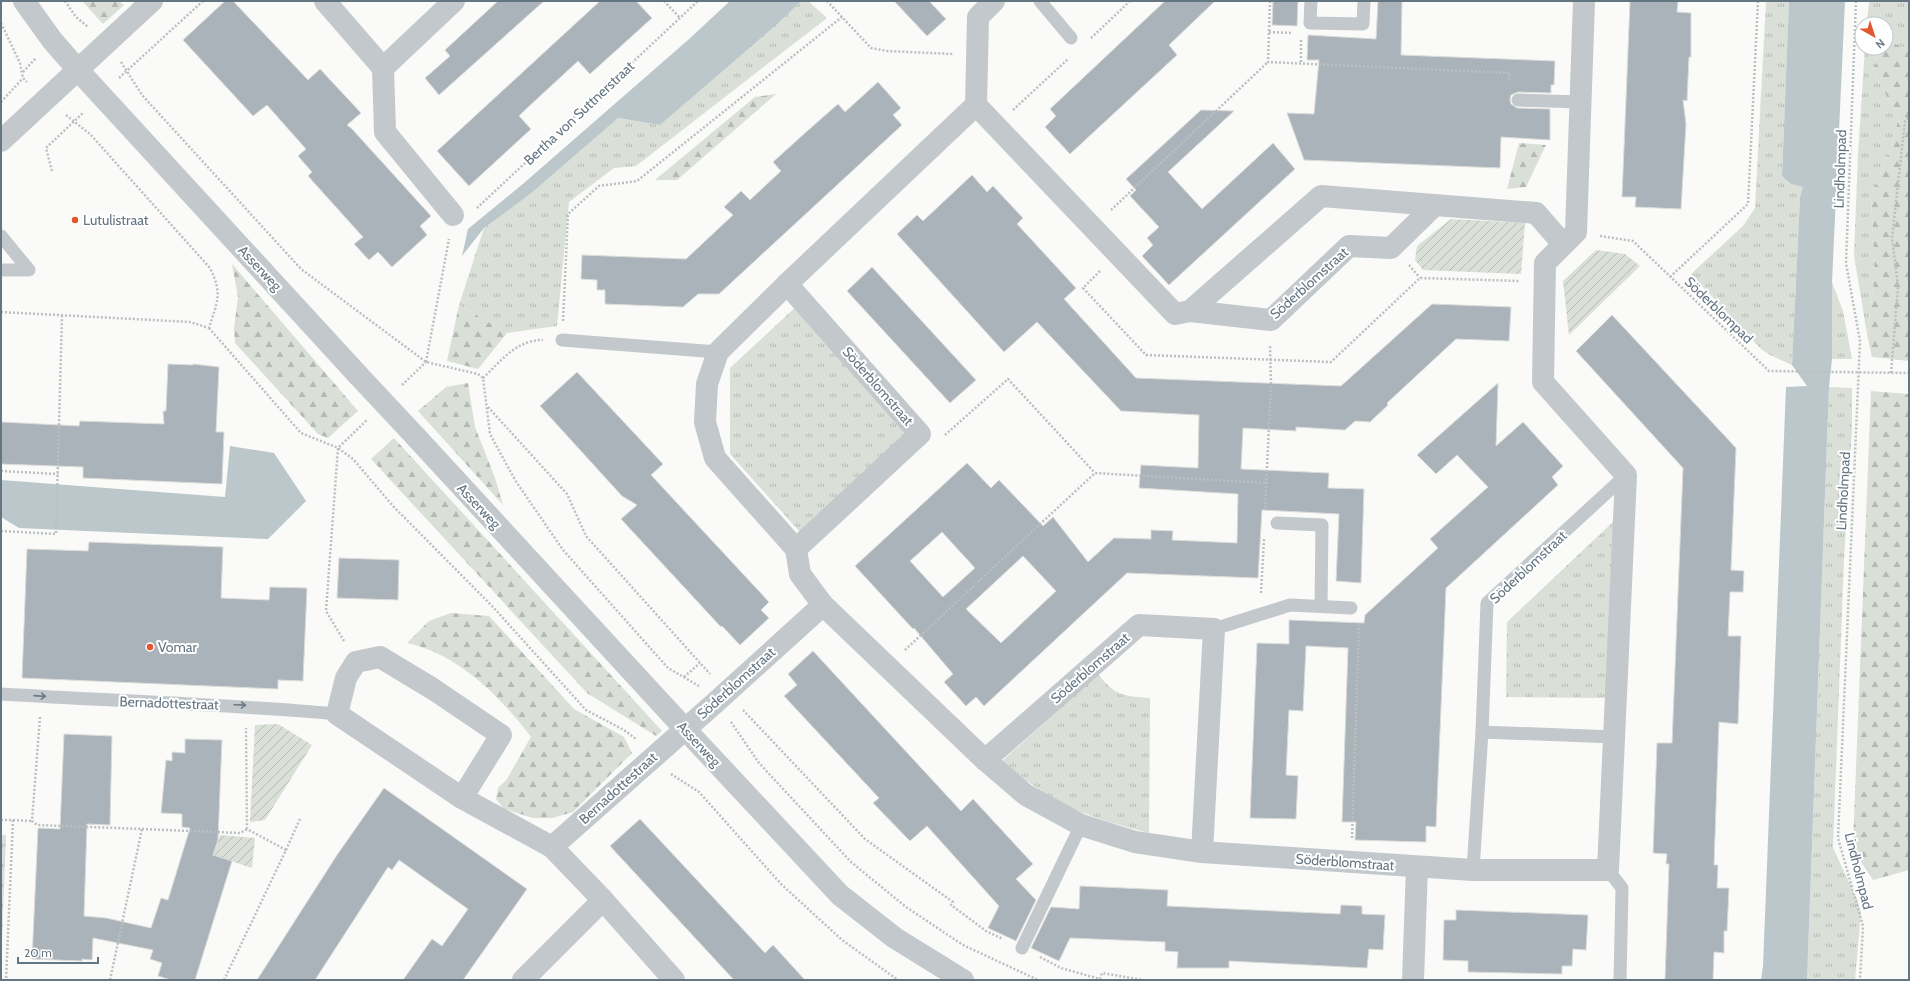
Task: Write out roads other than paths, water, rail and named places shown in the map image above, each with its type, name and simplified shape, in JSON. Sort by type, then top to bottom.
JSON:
[{"type":"street","name":"Asserweg","points":[[24,1],[52,40],[78,70],[416,438],[840,895],[895,938],[963,980]]},
{"type":"street","points":[[1,141],[152,1]]},
{"type":"street","points":[[325,1],[383,68],[385,132],[453,215]]},
{"type":"street","points":[[383,68],[454,1]]},
{"type":"street","points":[[796,549],[715,458],[705,422],[707,384],[718,352],[787,284],[976,105],[978,17],[994,1]]},
{"type":"street","points":[[1584,1],[1581,102],[1569,238],[1545,263],[1543,382],[1626,475],[1608,870]]},
{"type":"street","name":"Söderblomstraat","points":[[976,105],[1175,314],[1190,311],[1271,320],[1349,246],[1391,248],[1435,205]]},
{"type":"street","points":[[1190,311],[1321,196],[1536,213],[1569,238]]},
{"type":"street","name":"Söderblomstraat","points":[[787,284],[920,434],[796,549],[800,574],[823,605],[985,760],[1026,795],[1081,825],[1135,842],[1202,852],[1473,870],[1608,870]]},
{"type":"street","name":"Söderblomstraat","points":[[685,729],[823,605]]},
{"type":"street","name":"Söderblomstraat","points":[[985,760],[1139,625],[1214,628]]},
{"type":"street","points":[[1202,852],[1214,628]]},
{"type":"street","points":[[337,714],[346,678],[356,662],[380,657],[433,689],[501,735],[462,798]]},
{"type":"street","name":"Bernadottestraat","points":[[337,714],[462,798],[552,847],[604,900],[674,980]]},
{"type":"street","name":"Bernadottestraat","points":[[552,847],[685,729]]},
{"type":"street","points":[[1413,980],[1417,867]]},
{"type":"street","points":[[523,980],[604,900]]},
{"type":"lane","points":[[1040,1],[1071,38]]},
{"type":"lane","points":[[1311,1],[1310,23],[1363,24],[1364,1]]},
{"type":"lane","points":[[1518,100],[1581,102]]},
{"type":"lane","points":[[1,236],[29,270],[1,270]]},
{"type":"lane","points":[[562,340],[718,352]]},
{"type":"lane","name":"Söderblomstraat","points":[[1473,870],[1482,732],[1487,603],[1626,475]]},
{"type":"lane","points":[[1277,523],[1322,525],[1321,606]]},
{"type":"lane","name":"Söderblomstraat","points":[[1214,628],[1290,605],[1351,608]]},
{"type":"lane","name":"Bernadottestraat","points":[[1,694],[86,700],[246,706],[337,714]]},
{"type":"lane","points":[[1482,732],[1615,737]]},
{"type":"lane","points":[[1022,948],[1081,825]]},
{"type":"lane","points":[[1608,870],[1622,888],[1620,980]]},
{"type":"place","name":"Lutulistraat","points":[[75,220]]},
{"type":"place","name":"Vomar","points":[[150,647]]}]
